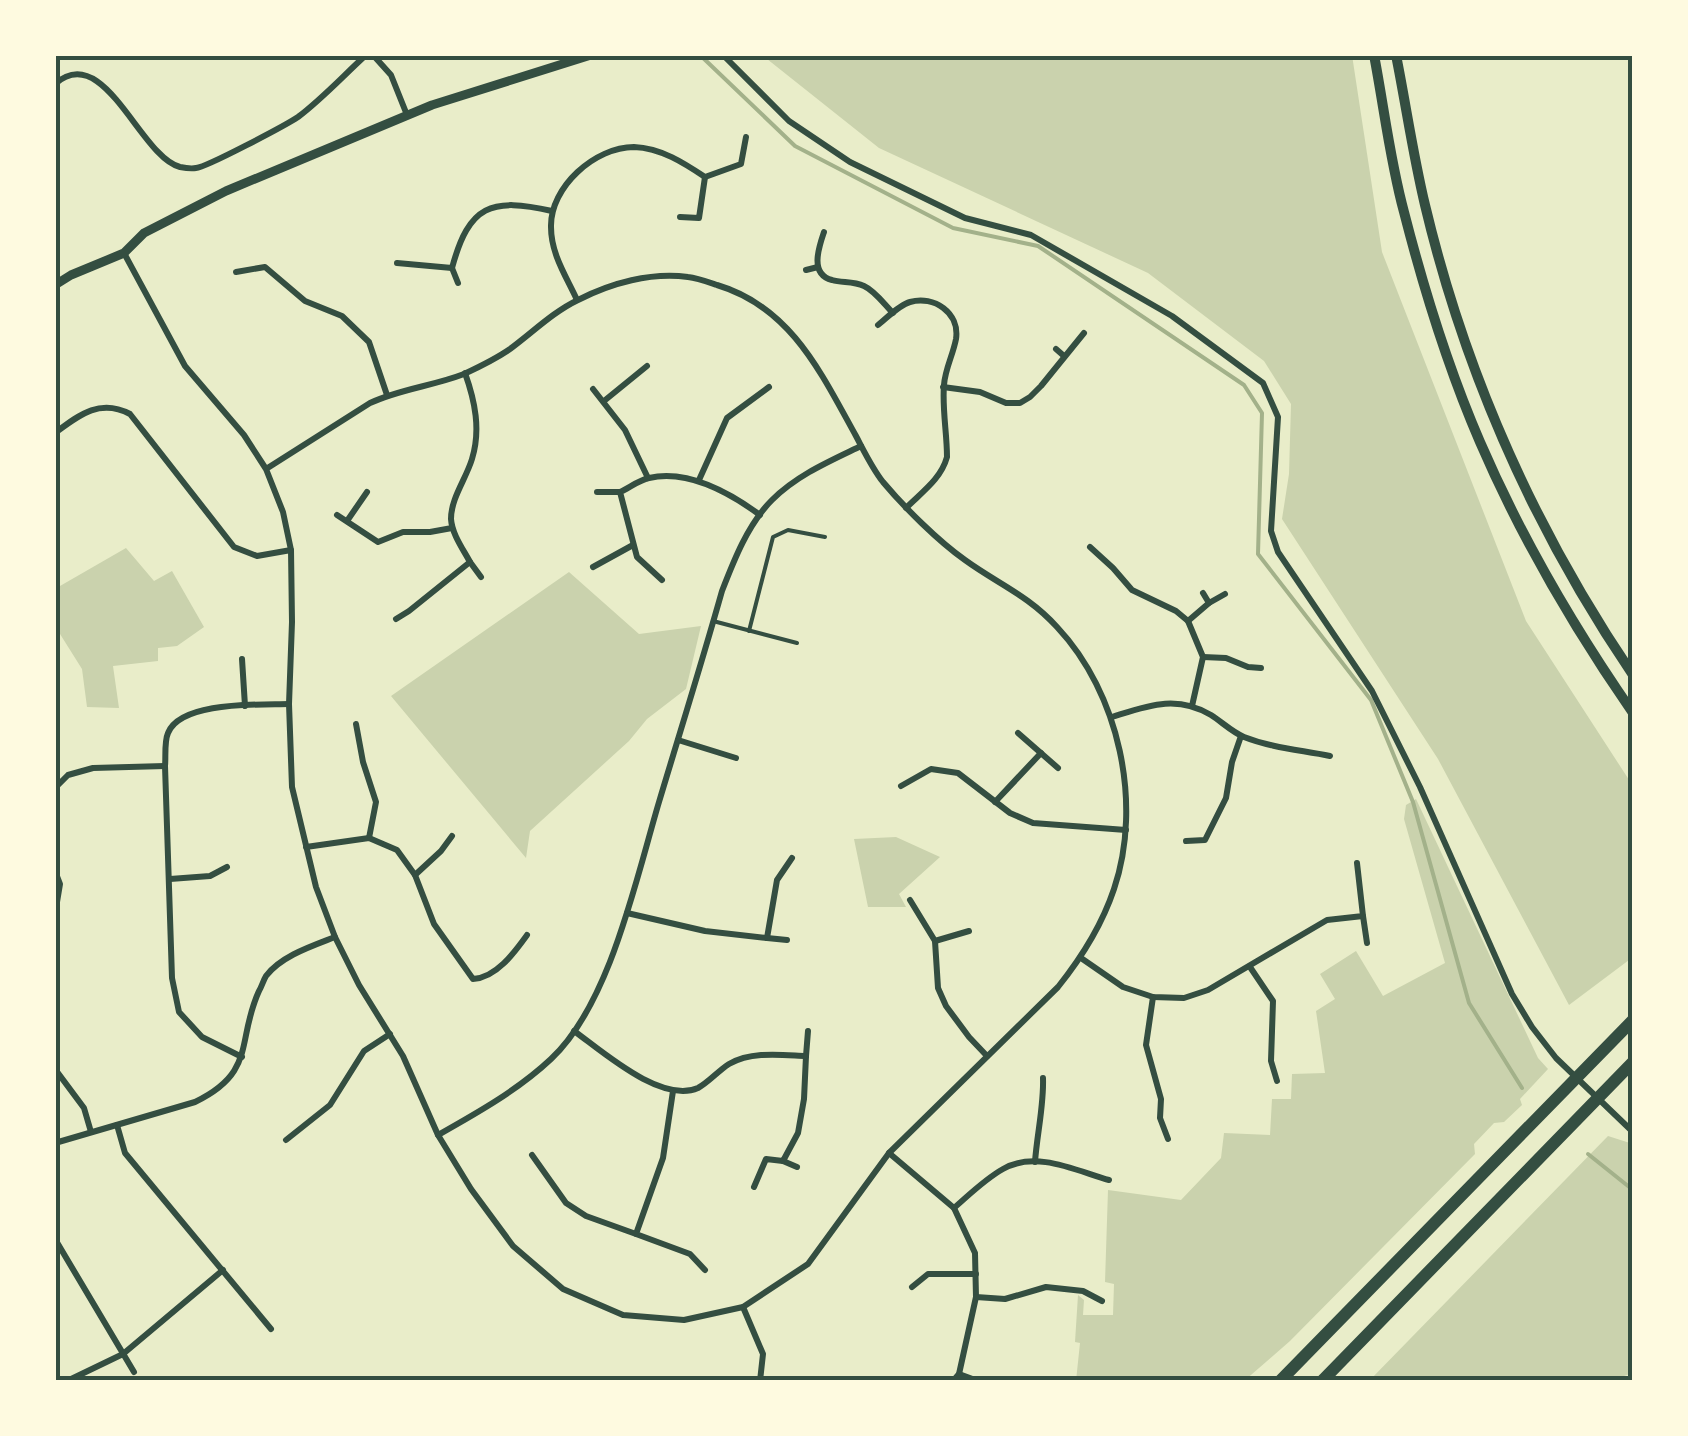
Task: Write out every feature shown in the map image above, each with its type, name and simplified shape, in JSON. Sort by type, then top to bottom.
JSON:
[{"type":"highway","points":[[1280,1381],[1633,1020]]},
{"type":"highway","points":[[1322,1381],[1633,1062]]},
{"type":"main road","points":[[1374,55],[1402,208],[1440,338],[1481,443],[1583,638],[1633,713]]},
{"type":"main road","points":[[1396,55],[1424,204],[1461,332],[1500,434],[1548,535],[1599,625],[1633,675]]},
{"type":"street","points":[[55,84],[84,74],[103,84],[162,157],[178,167],[198,168],[298,117],[370,55],[392,75],[408,115]]},
{"type":"street","points":[[55,284],[124,253],[144,232],[226,192],[432,105],[591,55]]},
{"type":"street","points":[[723,55],[789,121],[850,162],[965,218],[1031,235],[1172,316],[1263,383],[1278,417],[1271,532],[1278,552],[1372,690],[1420,787],[1512,994],[1540,1041],[1633,1132]]},
{"type":"street","points":[[706,177],[741,164],[746,137]]},
{"type":"street","points":[[578,300],[555,256],[551,229],[552,211],[568,180],[598,156],[633,147],[671,155],[706,177]]},
{"type":"street","points":[[680,217],[699,218],[706,177]]},
{"type":"street","points":[[458,283],[452,268],[460,241],[474,218],[496,205],[522,204],[552,211]]},
{"type":"street","points":[[824,232],[817,254],[824,277],[867,287],[893,313]]},
{"type":"street","points":[[124,253],[185,366],[244,435],[266,469],[283,512],[291,550],[288,704],[292,787],[306,847],[334,937],[402,1056],[438,1135],[513,1246],[563,1289],[623,1315],[684,1320],[743,1306],[808,1264],[889,1153],[1058,987],[1081,958],[1115,888],[1126,830],[1125,776],[1112,717],[1088,670],[1058,628],[1023,596],[963,559],[906,508],[881,479],[816,365],[782,322],[742,292],[688,277],[638,278],[578,300],[507,351],[465,373],[370,402],[266,469]]},
{"type":"street","points":[[397,263],[452,268]]},
{"type":"street","points":[[806,270],[818,266]]},
{"type":"street","points":[[236,272],[265,267],[305,301],[342,316],[369,342],[387,394]]},
{"type":"street","points":[[878,325],[906,302],[927,299],[944,308],[955,321],[956,336],[944,387],[947,457],[938,477],[906,508]]},
{"type":"street","points":[[944,387],[1020,403],[1041,386],[1084,333]]},
{"type":"street","points":[[1056,349],[1064,356]]},
{"type":"street","points":[[604,401],[647,366]]},
{"type":"street","points":[[465,373],[477,431],[472,459],[455,498],[452,528],[481,576]]},
{"type":"street","points":[[699,480],[727,418],[769,387]]},
{"type":"street","points":[[592,388],[624,430],[648,478]]},
{"type":"street","points":[[55,433],[95,408],[117,408],[130,414],[234,547],[257,556],[291,550]]},
{"type":"street","points":[[438,1135],[484,1109],[552,1058],[574,1031],[600,987],[627,913],[733,563],[772,500],[815,468],[861,446]]},
{"type":"street","points":[[597,492],[620,492],[648,478],[699,480],[760,514]]},
{"type":"street","points":[[346,521],[367,492]]},
{"type":"street","points":[[620,492],[637,557],[662,580]]},
{"type":"street","points":[[337,515],[378,542],[403,532],[452,528]]},
{"type":"street","points":[[593,567],[633,545]]},
{"type":"street","points":[[1090,548],[1132,590],[1188,621],[1203,657],[1192,706]]},
{"type":"street","points":[[396,618],[470,562]]},
{"type":"street","points":[[1203,593],[1210,603]]},
{"type":"street","points":[[1188,621],[1225,594]]},
{"type":"street","points":[[1203,657],[1226,658],[1260,668]]},
{"type":"street","points":[[242,659],[246,706]]},
{"type":"street","points":[[1112,717],[1160,702],[1192,706],[1241,736],[1330,756]]},
{"type":"street","points":[[242,1057],[202,1038],[179,1012],[172,978],[165,766],[168,733],[181,719],[200,710],[288,704]]},
{"type":"street","points":[[356,724],[376,802],[369,838]]},
{"type":"street","points":[[1018,733],[1058,768]]},
{"type":"street","points":[[1186,841],[1205,840],[1226,798],[1241,736]]},
{"type":"street","points":[[678,740],[736,758]]},
{"type":"street","points":[[996,802],[1041,752]]},
{"type":"street","points":[[55,788],[68,775],[92,768],[165,766]]},
{"type":"street","points":[[901,786],[931,770],[958,773],[1010,812],[1033,822],[1126,830]]},
{"type":"street","points":[[415,875],[452,836]]},
{"type":"street","points":[[306,847],[369,838],[397,850],[415,875],[434,924],[473,980],[485,978],[527,936]]},
{"type":"street","points":[[766,938],[777,880],[792,858]]},
{"type":"street","points":[[1357,863],[1368,943]]},
{"type":"street","points":[[170,878],[210,876],[228,867]]},
{"type":"street","points":[[55,871],[60,884],[55,914]]},
{"type":"street","points":[[910,900],[936,941],[938,988],[946,1006],[987,1056]]},
{"type":"street","points":[[627,913],[705,931],[787,940]]},
{"type":"street","points":[[1081,958],[1123,988],[1153,997],[1184,998],[1208,990],[1327,920],[1363,916]]},
{"type":"street","points":[[936,941],[969,931]]},
{"type":"street","points":[[55,1142],[196,1102],[216,1092],[232,1076],[242,1057],[253,1005],[266,975],[294,954],[334,937]]},
{"type":"street","points":[[1250,966],[1273,1001],[1272,1061],[1277,1081]]},
{"type":"street","points":[[1153,997],[1146,1045],[1162,1099],[1160,1118],[1168,1139]]},
{"type":"street","points":[[574,1031],[646,1081],[672,1091],[696,1089],[732,1063],[760,1054],[806,1056]]},
{"type":"street","points":[[783,1161],[798,1133],[808,1031]]},
{"type":"street","points":[[286,1140],[330,1105],[364,1051],[390,1034]]},
{"type":"street","points":[[55,1069],[84,1108],[91,1132]]},
{"type":"street","points":[[1034,1162],[1044,1097],[1043,1078]]},
{"type":"street","points":[[636,1234],[663,1158],[672,1091]]},
{"type":"street","points":[[116,1124],[126,1153],[271,1329]]},
{"type":"street","points":[[889,1153],[954,1208],[975,1254],[976,1296],[956,1378],[978,1381]]},
{"type":"street","points":[[532,1155],[566,1203],[586,1216],[690,1254],[705,1270]]},
{"type":"street","points":[[754,1187],[766,1158],[797,1167]]},
{"type":"street","points":[[954,1208],[1002,1170],[1019,1162],[1068,1166],[1109,1180]]},
{"type":"street","points":[[55,1239],[134,1372]]},
{"type":"street","points":[[66,1381],[123,1354],[223,1270]]},
{"type":"street","points":[[912,1287],[928,1274],[976,1274]]},
{"type":"street","points":[[976,1296],[1005,1299],[1046,1287],[1083,1292],[1102,1301]]},
{"type":"street","points":[[743,1306],[763,1354],[760,1381]]},
{"type":"lane","points":[[749,630],[773,537],[788,530],[824,538]]},
{"type":"lane","points":[[713,621],[797,644]]},
{"type":"green space","points":[[762,55],[1352,55],[1382,252],[1526,621],[1633,786],[1633,957],[1569,1005],[1438,759],[1282,519],[1289,474],[1291,404],[1264,361],[1148,273],[879,148]]},
{"type":"green space","points":[[126,548],[154,581],[172,571],[204,627],[177,646],[158,648],[158,661],[113,666],[119,708],[87,707],[82,669],[55,626],[55,582],[60,586]]},
{"type":"green space","points":[[569,572],[639,634],[701,626],[686,689],[647,719],[629,741],[530,831],[526,858],[391,696]]},
{"type":"green space","points":[[1416,799],[1538,1058],[1548,1069],[1520,1099],[1522,1105],[1504,1122],[1494,1123],[1474,1144],[1475,1154],[1290,1341],[1244,1381],[1076,1381],[1080,1343],[1075,1342],[1078,1295],[1084,1300],[1083,1315],[1113,1315],[1114,1284],[1105,1282],[1108,1190],[1181,1200],[1221,1158],[1224,1133],[1270,1135],[1272,1099],[1291,1099],[1292,1074],[1325,1073],[1316,1011],[1335,999],[1320,974],[1356,951],[1383,996],[1445,963],[1404,819],[1406,805]]},
{"type":"green space","points":[[896,837],[940,857],[899,894],[906,907],[868,907],[854,839]]},
{"type":"green space","points":[[1608,1136],[1633,1144],[1633,1373],[1609,1381],[1369,1381]]},
{"type":"waterway","points":[[700,55],[795,146],[953,228],[1038,246],[1244,385],[1262,413],[1258,554],[1371,700],[1413,802],[1469,1003],[1522,1088]]},
{"type":"waterway","points":[[1588,1154],[1633,1190]]}]
